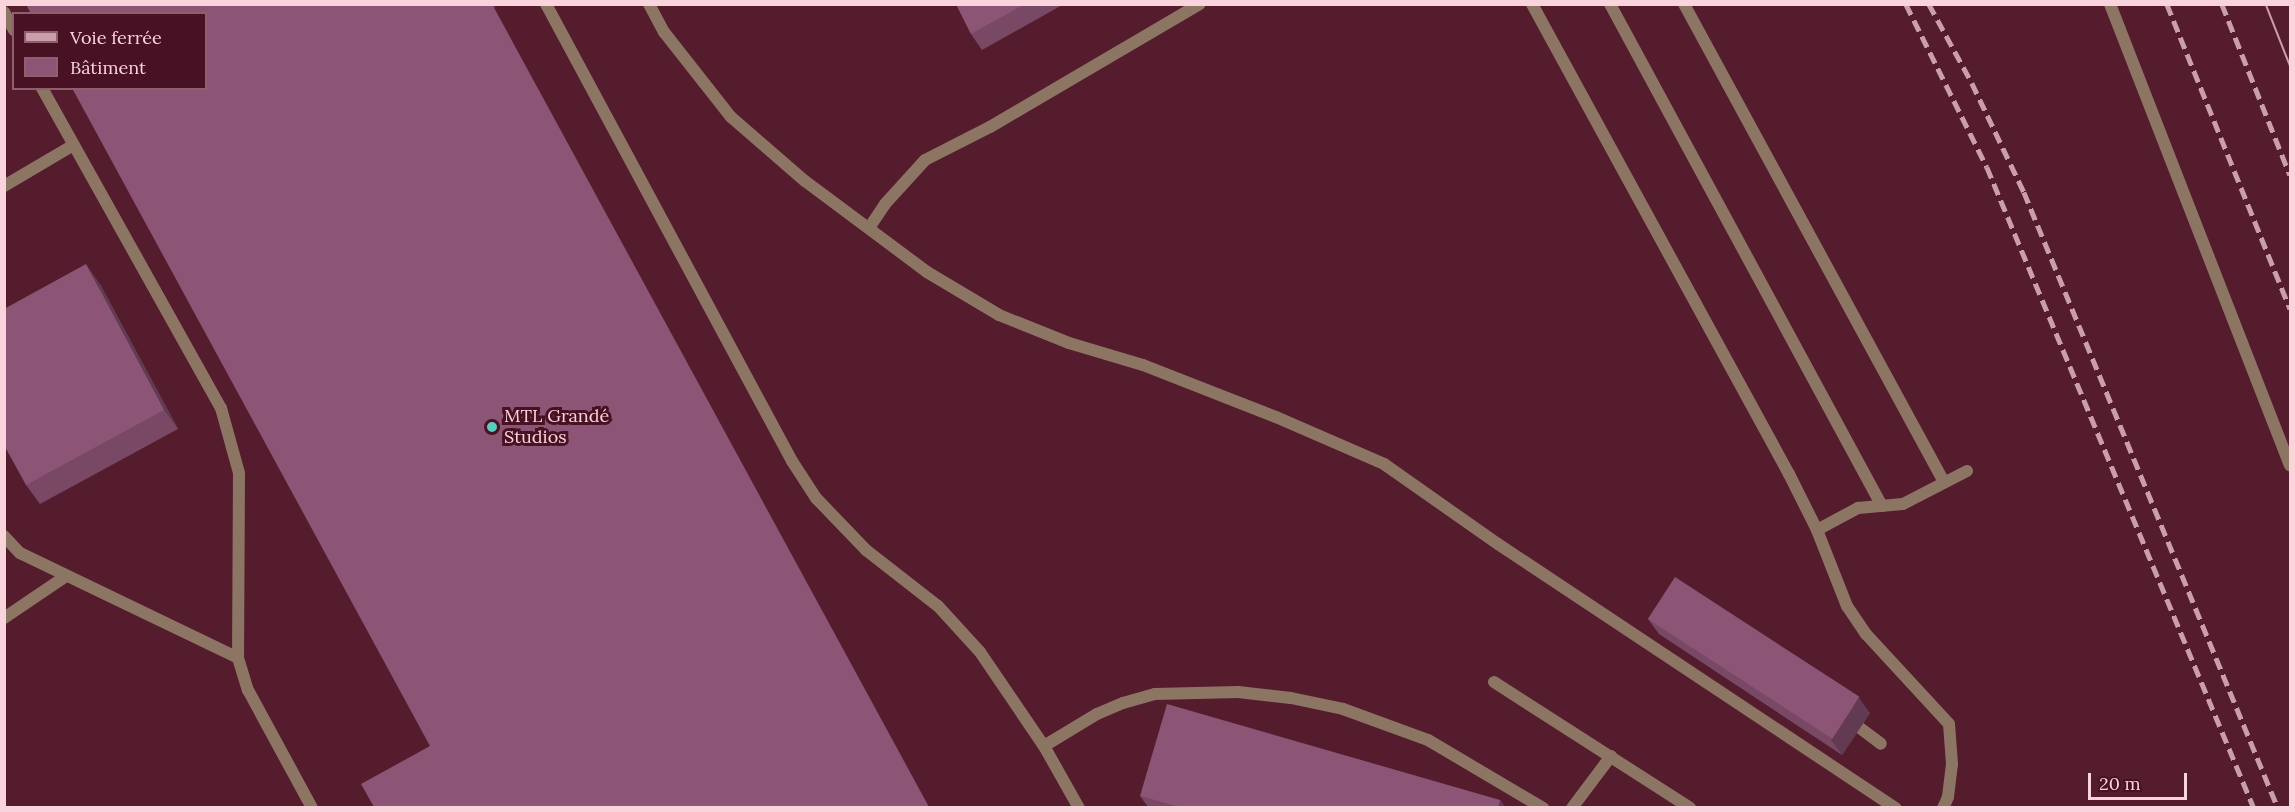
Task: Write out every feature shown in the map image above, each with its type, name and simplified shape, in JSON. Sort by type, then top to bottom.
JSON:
[{"type":"lane","points":[[546,4],[792,461],[816,498],[866,550],[905,579],[945,614],[980,652],[1044,746],[1079,807]]},
{"type":"lane","points":[[649,4],[664,32],[731,117],[805,181],[927,272],[999,315],[1069,344],[1143,365],[1275,417],[1384,464],[1498,544],[1896,807]]},
{"type":"lane","points":[[869,228],[885,204],[925,160],[990,127],[1200,4]]},
{"type":"lane","points":[[1532,4],[1817,530],[1839,589],[1856,620],[1949,724],[1952,764],[1948,797],[1944,807]]},
{"type":"lane","points":[[1610,4],[1882,506]]},
{"type":"lane","points":[[1684,4],[1944,482]]},
{"type":"lane","points":[[2110,4],[2290,465]]},
{"type":"lane","points":[[4,12],[12,26]]},
{"type":"lane","points":[[43,90],[72,146],[220,408],[239,473],[238,658],[248,690],[312,807]]},
{"type":"lane","points":[[4,186],[72,146]]},
{"type":"lane","points":[[1817,530],[1858,508],[1903,504],[1967,471]]},
{"type":"lane","points":[[4,536],[20,553],[238,658]]},
{"type":"lane","points":[[4,618],[66,576]]},
{"type":"lane","points":[[1494,682],[1690,807]]},
{"type":"lane","points":[[1044,746],[1097,714],[1155,694],[1228,692],[1291,698],[1343,709],[1419,737],[1543,807]]},
{"type":"lane","points":[[1860,728],[1881,744]]},
{"type":"lane","points":[[1572,807],[1611,756]]},
{"type":"building","name":"MTL Grandé Studios","points":[[26,4],[492,4],[929,807],[374,807],[361,784],[430,746],[73,90],[207,90],[207,12],[30,12]]},
{"type":"building","points":[[956,4],[1025,4],[971,34]]},
{"type":"building","points":[[86,264],[164,410],[26,485],[4,445],[4,309]]},
{"type":"building","points":[[1675,577],[1860,697],[1832,739],[1648,619]]},
{"type":"building","points":[[1167,704],[1500,800],[1498,807],[1180,807],[1140,796]]},
{"type":"tram line","points":[[2266,4],[2290,65]]},
{"type":"railway","points":[[1906,4],[1987,167],[2254,808]]},
{"type":"railway","points":[[1929,4],[1972,83],[2024,192],[2278,808]]},
{"type":"railway","points":[[2167,4],[2290,309]]},
{"type":"railway","points":[[2222,4],[2290,175]]},
{"type":"place","name":"MTL Grandé Studios","points":[[492,427]]}]
